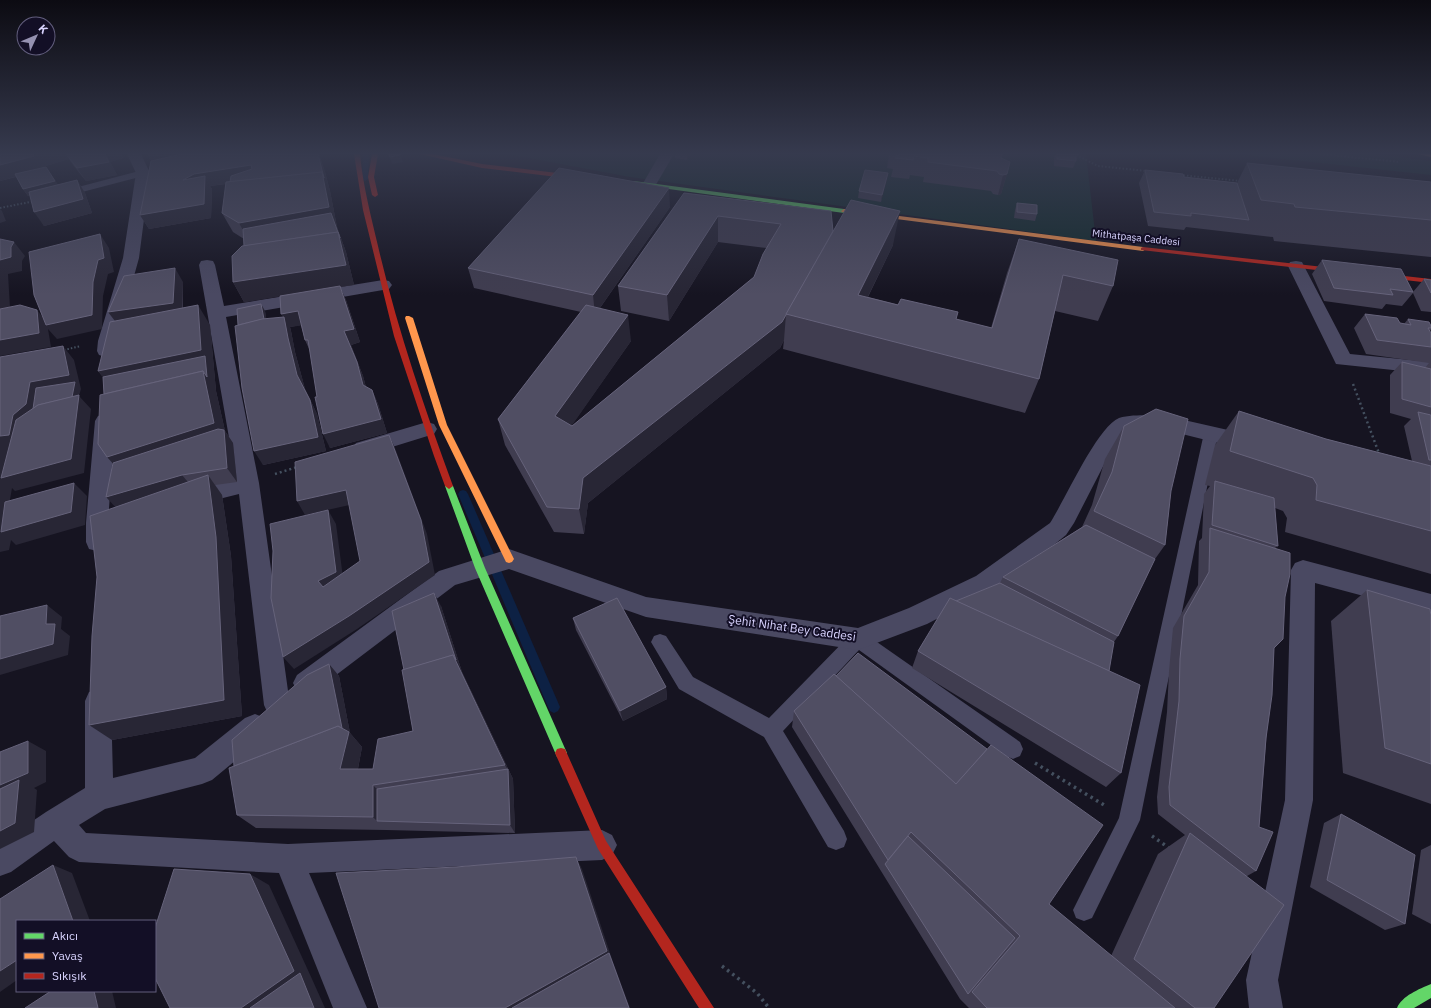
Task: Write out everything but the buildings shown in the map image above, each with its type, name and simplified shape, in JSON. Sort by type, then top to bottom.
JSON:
[{"type":"street","points":[[106,370],[106,341],[131,258],[144,201]]},
{"type":"street","points":[[363,201],[383,285],[427,429],[493,564]]},
{"type":"street","points":[[377,201],[378,207]]},
{"type":"street","name":"Mithatpaşa Caddesi","points":[[770,201],[1087,243],[1431,281]]},
{"type":"street","points":[[207,264],[248,483],[277,704]]},
{"type":"street","points":[[1296,266],[1343,360],[1431,368]]},
{"type":"street","points":[[215,313],[383,285]]},
{"type":"street","points":[[406,308],[443,425],[493,564],[602,845],[707,1008]]},
{"type":"street","points":[[97,562],[97,523],[106,400]]},
{"type":"street","name":"Şehit Nihat Bey Caddesi","points":[[493,564],[646,607],[858,639],[918,616],[984,583],[1047,538],[1058,529],[1066,517],[1103,446],[1124,424],[1162,422],[1273,449]]},
{"type":"street","points":[[346,453],[427,429]]},
{"type":"street","points":[[172,503],[248,483]]},
{"type":"street","points":[[97,523],[120,517]]},
{"type":"street","points":[[0,861],[56,822],[98,796],[202,770],[250,732],[277,704],[447,578],[493,564]]},
{"type":"street","points":[[1266,1008],[1262,980],[1299,800],[1303,570],[1431,604]]},
{"type":"street","points":[[98,679],[98,796]]},
{"type":"street","points":[[56,822],[79,847],[288,859],[602,845]]},
{"type":"street","points":[[288,859],[350,1008]]},
{"type":"street","points":[[1404,1008],[1412,1000],[1431,991]]},
{"type":"lane","points":[[1084,910],[1129,820],[1211,433]]},
{"type":"lane","points":[[771,730],[858,639],[1013,749]]},
{"type":"lane","points":[[660,642],[686,683],[771,730],[836,839]]},
{"type":"path","points":[[0,208],[34,201]]},
{"type":"path","points":[[1343,360],[1380,456]]},
{"type":"path","points":[[248,483],[346,453]]},
{"type":"green space","points":[[805,201],[1091,201],[1096,241]]},
{"type":"waterway","points":[[463,494],[554,707]]},
{"type":"traffic: fast","points":[[769,201],[844,211]]},
{"type":"traffic: fast","points":[[449,486],[480,568],[561,753]]},
{"type":"traffic: fast","points":[[1404,1008],[1412,1001],[1431,991]]},
{"type":"traffic: slow","points":[[844,211],[1143,249]]},
{"type":"traffic: slow","points":[[409,318],[443,425],[509,559]]},
{"type":"traffic: jam","points":[[365,201],[381,274],[398,336],[427,426],[449,486]]},
{"type":"traffic: jam","points":[[1143,249],[1431,281]]},
{"type":"traffic: jam","points":[[561,753],[602,845],[707,1008]]}]
